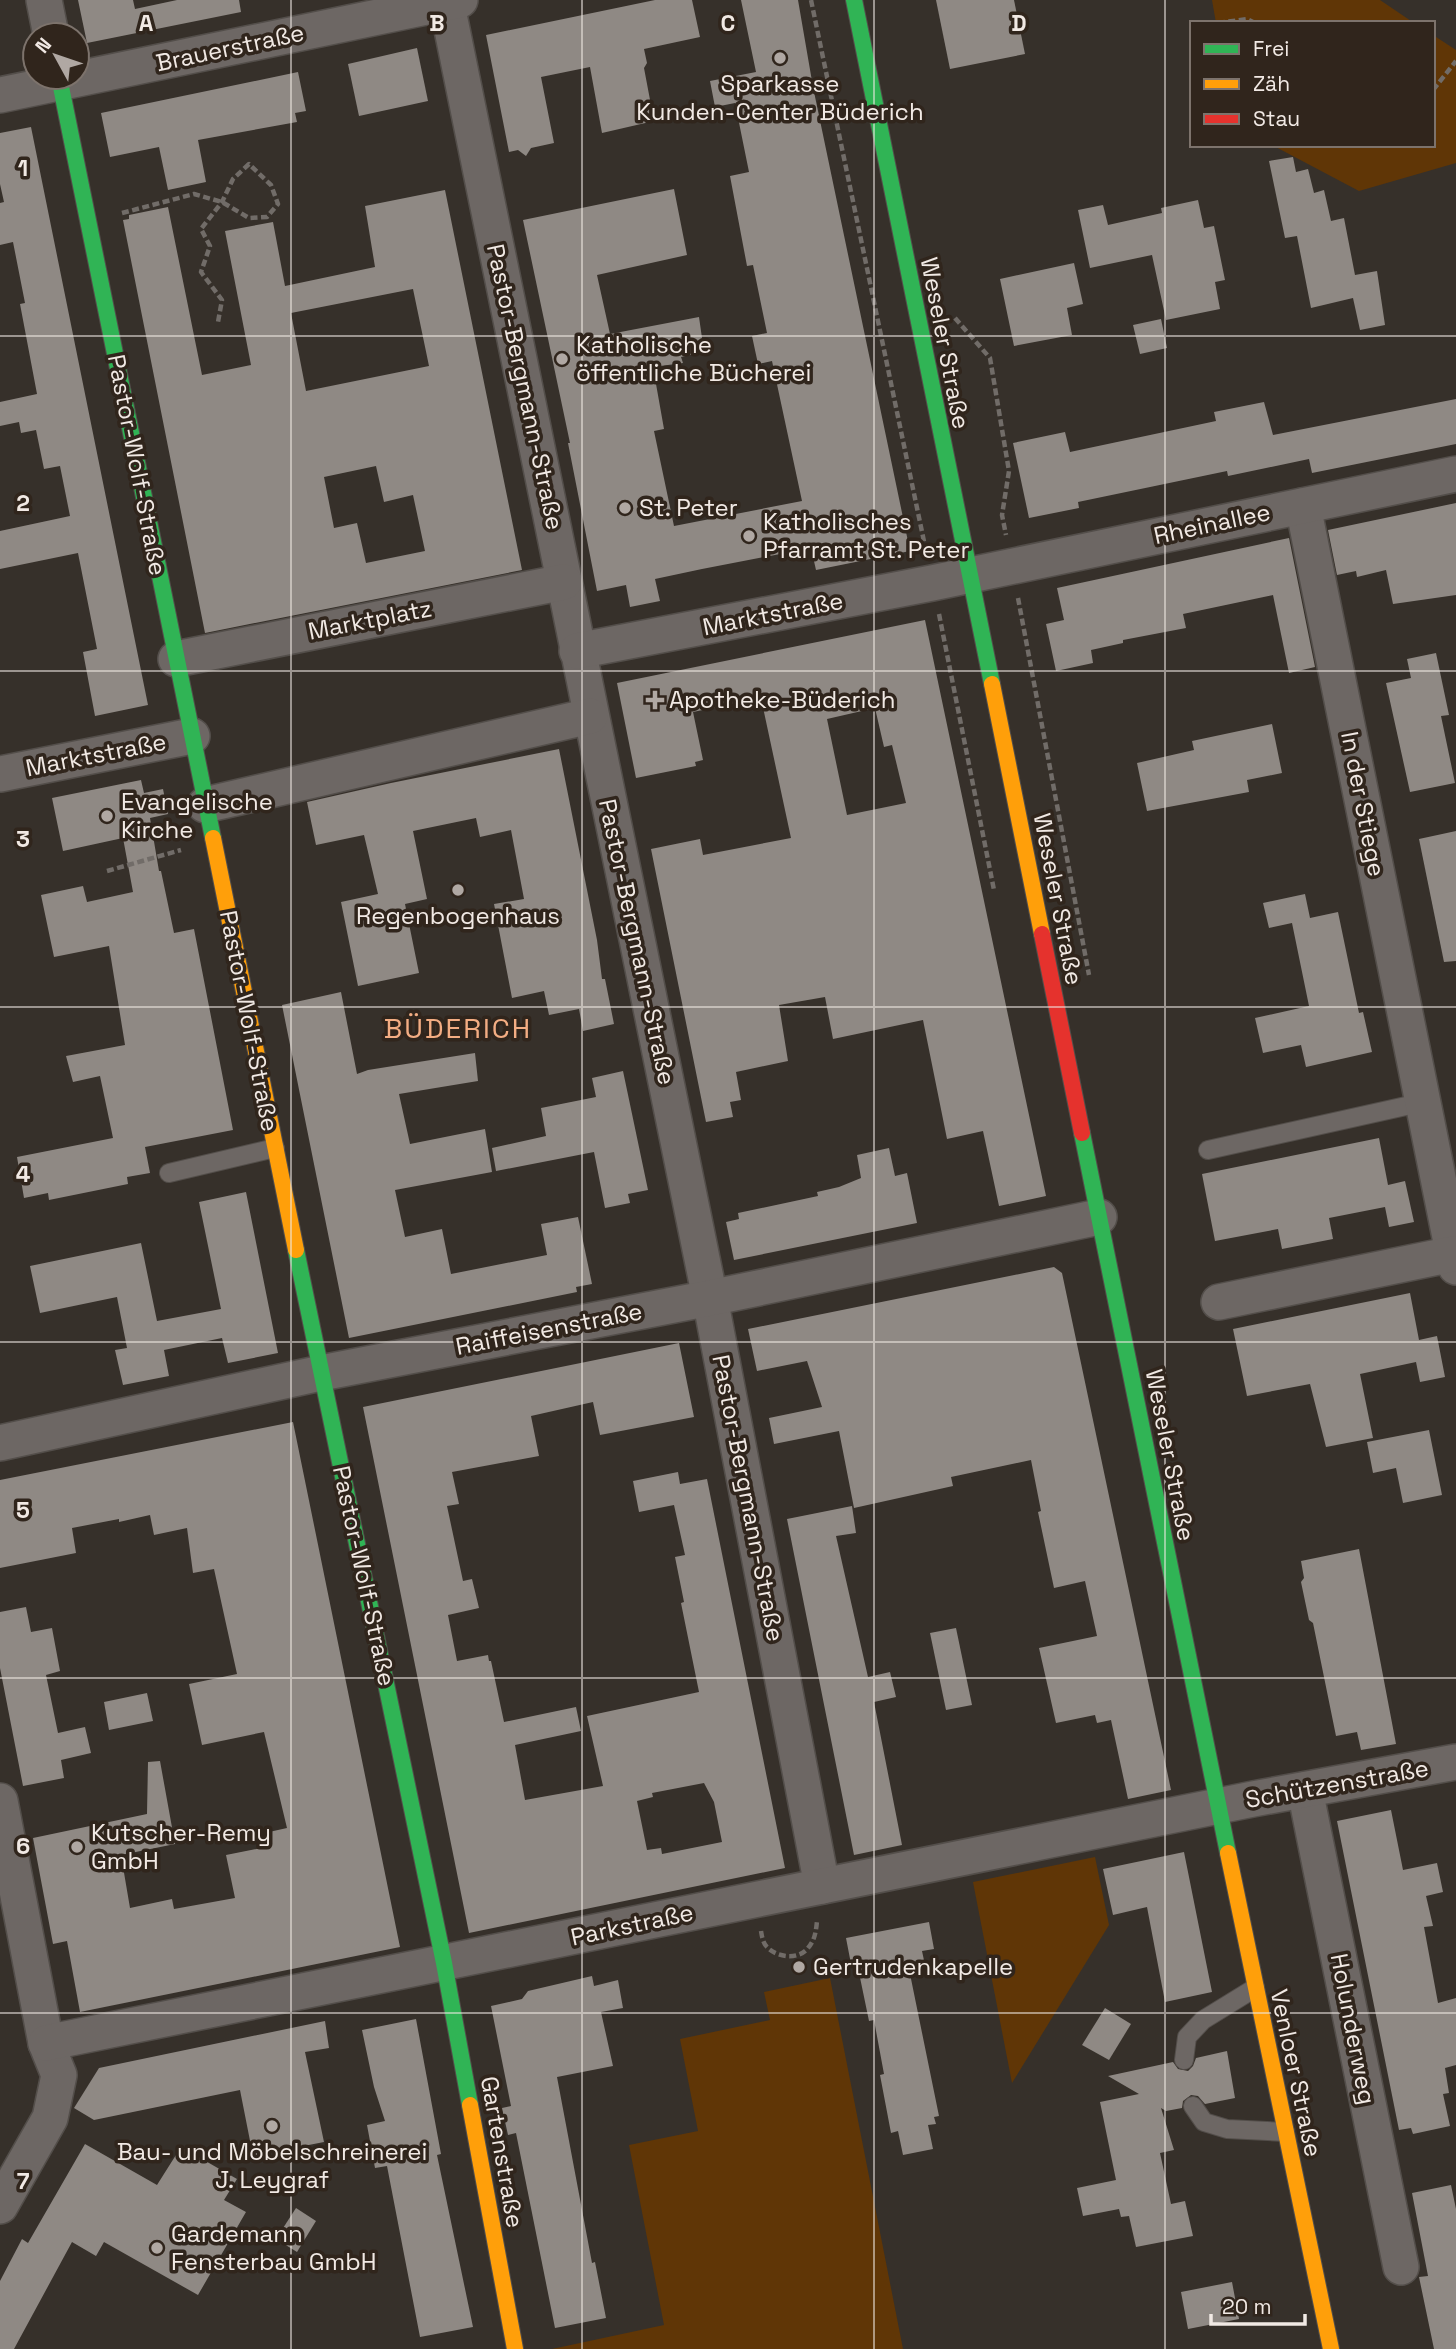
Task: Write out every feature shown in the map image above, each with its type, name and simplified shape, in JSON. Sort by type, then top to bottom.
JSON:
[{"type":"street","points":[[44,0],[48,21]]},
{"type":"street","name":"Weseler Straße","points":[[854,0],[1218,1807]]},
{"type":"street","name":"Brauerstraße","points":[[91,74],[451,1]]},
{"type":"street","name":"Pastor-Bergmann-Straße","points":[[451,1],[577,651],[710,1298],[816,1887]]},
{"type":"street","name":"Brauerstraße","points":[[0,95],[21,90]]},
{"type":"street","name":"Pastor-Wolf-Straße","points":[[62,91],[205,805],[444,1963]]},
{"type":"street","name":"Rheinallee","points":[[969,575],[1456,474]]},
{"type":"street","name":"In der Stiege","points":[[1219,1302],[1455,1261],[1303,506]]},
{"type":"street","name":"Marktstraße","points":[[577,651],[969,575]]},
{"type":"street","name":"Marktplatz","points":[[176,659],[564,582]]},
{"type":"street","points":[[205,805],[590,716]]},
{"type":"street","name":"Marktstraße","points":[[0,774],[192,736]]},
{"type":"street","name":"Raiffeisenstraße","points":[[0,1443],[321,1373],[710,1298],[1099,1217]]},
{"type":"street","name":"Schützenstraße","points":[[1218,1807],[1456,1762]]},
{"type":"street","name":"Holunderweg","points":[[1305,1790],[1401,2267]]},
{"type":"street","points":[[0,1801],[46,2043],[59,2075],[50,2118],[1,2201]]},
{"type":"street","name":"Parkstraße","points":[[46,2043],[1218,1807]]},
{"type":"street","name":"Venloer Straße","points":[[1218,1807],[1331,2349]]},
{"type":"street","name":"Gartenstraße","points":[[444,1963],[515,2349]]},
{"type":"lane","points":[[1208,1150],[1424,1102]]},
{"type":"lane","points":[[169,1173],[275,1148]]},
{"type":"lane","points":[[1184,2060],[1187,2037],[1203,2020],[1255,1988]]},
{"type":"lane","points":[[1193,2106],[1204,2122],[1227,2129],[1285,2132]]},
{"type":"path","points":[[1232,21],[1251,21]]},
{"type":"path","points":[[1435,87],[1456,61]]},
{"type":"path","points":[[87,222],[194,194],[222,202],[248,218],[267,217],[278,204],[271,185],[249,163],[233,179],[222,202],[201,229],[210,246],[201,272],[222,300],[219,322]]},
{"type":"path","points":[[949,312],[990,358],[1009,471],[1002,515],[1092,988]]},
{"type":"path","points":[[107,871],[213,841]]},
{"type":"path","points":[[754,1900],[766,1946],[776,1954],[798,1955],[807,1951],[815,1937],[816,1887]]},
{"type":"shaded area","points":[[1212,0],[1380,0],[1411,21],[1216,21]]},
{"type":"shaded area","points":[[1435,36],[1456,50],[1456,163],[1359,191],[1276,147],[1435,147]]},
{"type":"shaded area","points":[[1095,1857],[1109,1925],[1012,2083],[973,1882]]},
{"type":"shaded area","points":[[830,1978],[903,2349],[552,2349],[664,2325],[629,2145],[698,2131],[680,2039],[770,2020],[764,1992]]},
{"type":"building","points":[[78,0],[133,0],[135,9],[177,0],[239,0],[241,12],[91,42],[91,21],[82,21]]},
{"type":"building","points":[[655,0],[692,0],[700,37],[644,49],[647,63],[644,68],[654,121],[602,133],[590,67],[541,77],[554,143],[531,148],[526,156],[518,150],[509,152],[486,35]]},
{"type":"building","points":[[741,0],[798,0],[813,87],[910,551],[816,570],[811,548],[702,569],[655,579],[660,601],[630,607],[626,585],[597,591],[570,443],[523,220],[674,189],[687,255],[597,275],[610,334],[699,317],[704,352],[681,357],[683,363],[653,367],[664,429],[654,431],[674,526],[802,501],[772,361],[758,364],[752,336],[767,333],[753,265],[747,266],[730,176],[749,172],[735,103],[715,107],[710,81],[756,72]]},
{"type":"building","points":[[936,0],[1014,0],[1025,54],[950,69]]},
{"type":"building","points":[[417,48],[428,101],[359,116],[348,64]]},
{"type":"building","points":[[298,72],[306,111],[295,113],[297,122],[198,140],[206,182],[168,190],[159,147],[110,157],[101,113]]},
{"type":"building","points":[[31,127],[148,705],[95,716],[83,652],[97,649],[78,553],[0,569],[0,531],[70,516],[60,466],[44,469],[36,430],[21,433],[19,422],[0,426],[0,402],[37,394],[20,304],[25,303],[13,242],[0,245],[0,203],[4,202],[0,184],[0,133]]},
{"type":"building","points":[[1293,157],[1296,172],[1308,169],[1314,193],[1324,190],[1331,221],[1344,218],[1355,275],[1377,271],[1385,325],[1360,330],[1353,298],[1311,308],[1297,236],[1285,238],[1269,161]]},
{"type":"building","points":[[445,190],[522,570],[205,633],[123,220],[129,219],[129,215],[168,207],[202,375],[251,365],[225,231],[273,222],[285,286],[375,267],[365,206]],"holes":[[[413,289],[429,366],[306,391],[291,313]],[[376,466],[384,502],[413,495],[425,551],[366,563],[357,523],[334,528],[324,477]]]},
{"type":"building","points":[[1198,200],[1204,228],[1214,226],[1225,280],[1215,282],[1220,309],[1166,320],[1152,255],[1090,268],[1078,210],[1103,205],[1108,225],[1162,213],[1161,208]]},
{"type":"building","points":[[1074,263],[1083,304],[1067,308],[1072,335],[1014,346],[1000,279]]},
{"type":"building","points":[[1161,319],[1167,348],[1140,354],[1133,325]]},
{"type":"building","points":[[1456,399],[1456,444],[1312,473],[1309,459],[1228,476],[1227,471],[1078,502],[1079,508],[1029,518],[1013,443],[1065,432],[1070,452],[1216,421],[1214,412],[1264,402],[1273,435]]},
{"type":"building","points":[[1456,503],[1456,595],[1393,604],[1386,570],[1357,577],[1356,571],[1337,575],[1328,530]]},
{"type":"building","points":[[1289,538],[1315,667],[1289,673],[1273,595],[1183,614],[1186,628],[1123,640],[1123,643],[1091,650],[1093,663],[1056,671],[1046,624],[1064,620],[1057,588]]},
{"type":"building","points":[[925,620],[1046,1196],[999,1206],[983,1131],[947,1139],[923,1020],[833,1039],[825,997],[779,1005],[788,1061],[736,1072],[741,1100],[730,1102],[733,1117],[706,1122],[651,849],[700,839],[703,855],[791,838],[761,698],[693,712],[703,760],[695,762],[696,766],[636,778],[617,683]],"holes":[[[875,708],[884,747],[892,745],[906,803],[847,815],[827,719]]]},
{"type":"building","points":[[1436,653],[1449,715],[1441,716],[1455,783],[1410,792],[1386,683],[1411,678],[1407,659]]},
{"type":"building","points":[[1272,724],[1282,773],[1247,780],[1249,792],[1147,811],[1137,763],[1194,750],[1192,741]]},
{"type":"building","points":[[559,749],[597,940],[602,979],[605,979],[614,1024],[583,1031],[579,1009],[549,1015],[544,991],[512,998],[494,904],[524,899],[511,830],[480,837],[476,818],[413,831],[427,899],[405,904],[419,973],[358,986],[341,902],[378,894],[364,835],[316,845],[307,802]]},
{"type":"building","points":[[141,780],[144,793],[163,789],[168,814],[150,818],[159,871],[174,933],[194,929],[233,1130],[145,1147],[150,1173],[127,1177],[128,1184],[49,1200],[48,1193],[24,1198],[17,1157],[113,1138],[100,1076],[73,1082],[66,1056],[125,1045],[109,946],[54,957],[41,895],[83,886],[87,902],[133,892],[123,838],[63,851],[52,798]]},
{"type":"building","points":[[1456,831],[1456,961],[1444,962],[1419,839]]},
{"type":"building","points":[[1305,894],[1310,918],[1338,912],[1359,1013],[1363,1012],[1372,1052],[1306,1067],[1301,1045],[1263,1053],[1255,1018],[1309,1006],[1292,923],[1269,928],[1263,903]]},
{"type":"building","points":[[341,992],[357,1074],[475,1053],[478,1081],[399,1094],[410,1144],[485,1129],[492,1172],[395,1190],[405,1237],[442,1229],[451,1274],[547,1255],[541,1224],[578,1217],[592,1284],[576,1287],[577,1292],[349,1338],[282,1005]]},
{"type":"building","points":[[623,1071],[648,1190],[628,1194],[630,1203],[605,1208],[594,1152],[496,1171],[492,1148],[546,1136],[541,1108],[596,1097],[592,1078]]},
{"type":"building","points":[[1379,1138],[1388,1185],[1405,1181],[1414,1222],[1389,1227],[1385,1207],[1329,1218],[1333,1239],[1282,1249],[1278,1229],[1215,1241],[1202,1174]]},
{"type":"building","points":[[889,1148],[895,1176],[907,1173],[917,1223],[734,1260],[726,1222],[739,1219],[738,1213],[818,1196],[817,1192],[861,1178],[857,1155]]},
{"type":"building","points":[[246,1192],[278,1353],[228,1363],[222,1338],[164,1350],[169,1376],[123,1385],[115,1350],[127,1348],[117,1297],[40,1313],[30,1266],[141,1243],[157,1321],[221,1309],[199,1202]]},
{"type":"building","points":[[1054,1267],[1062,1273],[1171,1790],[1128,1799],[1111,1720],[1097,1723],[1095,1715],[1056,1723],[1039,1648],[1097,1636],[1085,1581],[1054,1588],[1038,1512],[1041,1511],[1031,1460],[951,1477],[953,1486],[854,1508],[839,1431],[774,1444],[769,1418],[822,1407],[807,1361],[757,1371],[748,1329]]},
{"type":"building","points":[[1410,1293],[1419,1340],[1437,1336],[1445,1377],[1420,1382],[1416,1362],[1360,1374],[1373,1438],[1326,1447],[1310,1384],[1247,1396],[1233,1329]]},
{"type":"building","points":[[679,1343],[694,1417],[600,1435],[593,1402],[531,1416],[539,1456],[452,1472],[459,1504],[447,1506],[463,1581],[472,1579],[479,1608],[448,1615],[457,1661],[488,1655],[504,1722],[576,1707],[581,1731],[515,1745],[525,1800],[603,1786],[587,1716],[699,1692],[681,1603],[684,1602],[675,1557],[685,1555],[674,1505],[639,1512],[633,1481],[678,1472],[680,1484],[707,1479],[785,1868],[469,1933],[363,1407]],"holes":[[[704,1783],[714,1802],[722,1842],[662,1854],[661,1848],[647,1850],[637,1801],[653,1797],[652,1793]]]},
{"type":"building","points":[[293,1422],[400,1947],[80,2012],[67,1941],[53,1944],[33,1838],[147,1814],[148,1762],[160,1761],[175,1844],[121,1855],[130,1908],[172,1899],[174,1909],[235,1898],[226,1855],[271,1846],[269,1832],[287,1828],[264,1732],[202,1745],[189,1684],[237,1674],[214,1569],[193,1573],[187,1528],[154,1535],[150,1515],[72,1528],[76,1553],[0,1568],[0,1480]]},
{"type":"building","points":[[1429,1430],[1442,1495],[1403,1503],[1396,1468],[1373,1473],[1367,1442]]},
{"type":"building","points":[[852,1506],[856,1533],[836,1536],[868,1677],[890,1672],[896,1697],[874,1702],[902,1845],[854,1855],[787,1519]]},
{"type":"building","points":[[1359,1549],[1396,1744],[1361,1750],[1357,1732],[1336,1736],[1313,1623],[1309,1620],[1301,1582],[1304,1578],[1301,1561]]},
{"type":"building","points":[[26,1607],[31,1632],[52,1628],[60,1671],[46,1675],[58,1733],[85,1727],[91,1753],[61,1760],[64,1778],[23,1786],[0,1668],[0,1612]]},
{"type":"building","points":[[956,1628],[972,1705],[946,1710],[930,1633]]},
{"type":"building","points":[[147,1693],[153,1721],[109,1730],[104,1702]]},
{"type":"building","points":[[1391,1810],[1403,1870],[1437,1863],[1443,1892],[1426,1896],[1433,1926],[1424,1927],[1438,2003],[1456,1998],[1456,2065],[1445,2068],[1449,2093],[1443,2094],[1450,2126],[1413,2134],[1411,2128],[1399,2130],[1337,1821]]},
{"type":"building","points":[[1184,1852],[1212,1992],[1165,2002],[1147,1907],[1113,1915],[1103,1869]]},
{"type":"building","points":[[929,1922],[934,1949],[922,1951],[925,1965],[909,1969],[939,2116],[934,2117],[936,2124],[928,2125],[933,2149],[903,2155],[898,2131],[891,2133],[880,2075],[884,2074],[874,2020],[869,2021],[857,1963],[851,1964],[846,1938]]},
{"type":"building","points":[[592,1976],[594,1986],[618,1980],[623,2008],[601,2012],[613,2066],[557,2077],[592,2263],[595,2262],[606,2318],[555,2328],[516,2133],[508,2135],[502,2108],[511,2106],[491,2006],[522,1999],[528,1991]]},
{"type":"building","points":[[1105,2008],[1131,2024],[1109,2060],[1082,2045]]},
{"type":"building","points":[[416,2019],[441,2154],[437,2155],[473,2327],[420,2337],[387,2166],[375,2168],[367,2125],[385,2121],[374,2087],[362,2030]]},
{"type":"building","points":[[325,2021],[329,2048],[305,2052],[324,2142],[253,2156],[240,2090],[94,2120],[74,2108],[99,2068]]},
{"type":"building","points":[[1227,2051],[1235,2098],[1205,2104],[1198,2096],[1191,2095],[1183,2101],[1182,2108],[1166,2111],[1161,2108],[1174,2150],[1160,2153],[1171,2204],[1185,2201],[1193,2236],[1136,2247],[1129,2216],[1121,2217],[1119,2209],[1083,2216],[1077,2188],[1116,2180],[1100,2102],[1139,2094],[1108,2076],[1173,2062],[1178,2069],[1188,2071],[1196,2058]]},
{"type":"building","points":[[85,2144],[157,2185],[181,2147],[237,2179],[224,2200],[246,2212],[198,2295],[104,2242],[96,2256],[72,2242],[14,2349],[0,2349],[0,2281],[22,2239],[28,2243]]},
{"type":"building","points":[[1451,2185],[1456,2209],[1456,2349],[1434,2349],[1419,2277],[1428,2276],[1412,2193]]},
{"type":"building","points":[[296,2208],[316,2221],[297,2252],[276,2239]]},
{"type":"building","points":[[1232,2282],[1239,2319],[1188,2329],[1181,2292]]},
{"type":"traffic: fast","points":[[854,0],[992,684]]},
{"type":"traffic: fast","points":[[62,91],[213,838]]},
{"type":"traffic: fast","points":[[1082,1133],[1228,1853]]},
{"type":"traffic: fast","points":[[296,1250],[444,1963],[470,2105]]},
{"type":"traffic: slow","points":[[992,684],[1042,934]]},
{"type":"traffic: slow","points":[[213,838],[296,1250]]},
{"type":"traffic: slow","points":[[1228,1853],[1331,2349]]},
{"type":"traffic: slow","points":[[470,2105],[515,2349]]},
{"type":"traffic: jam","points":[[1042,934],[1082,1133]]},
{"type":"place","name":"Sparkasse Kunden-Center Büderich","points":[[780,58]]},
{"type":"place","name":"Katholische öffentliche Bücherei","points":[[562,359]]},
{"type":"place","name":"St. Peter","points":[[625,508]]},
{"type":"place","name":"Katholisches Pfarramt St. Peter","points":[[749,536]]},
{"type":"place","name":"Apotheke-Büderich","points":[[655,700]]},
{"type":"place","name":"Evangelische Kirche","points":[[107,816]]},
{"type":"place","name":"Regenbogenhaus","points":[[458,890]]},
{"type":"place","name":"Kutscher-Remy GmbH","points":[[77,1847]]},
{"type":"place","name":"Gertrudenkapelle","points":[[799,1967]]},
{"type":"place","name":"Bau- und Möbelschreinerei J. Leygraf","points":[[272,2126]]},
{"type":"place","name":"Gardemann Fensterbau GmbH","points":[[157,2248]]},
{"type":"district","name":"BÜDERICH","points":[[458,1028]]}]
